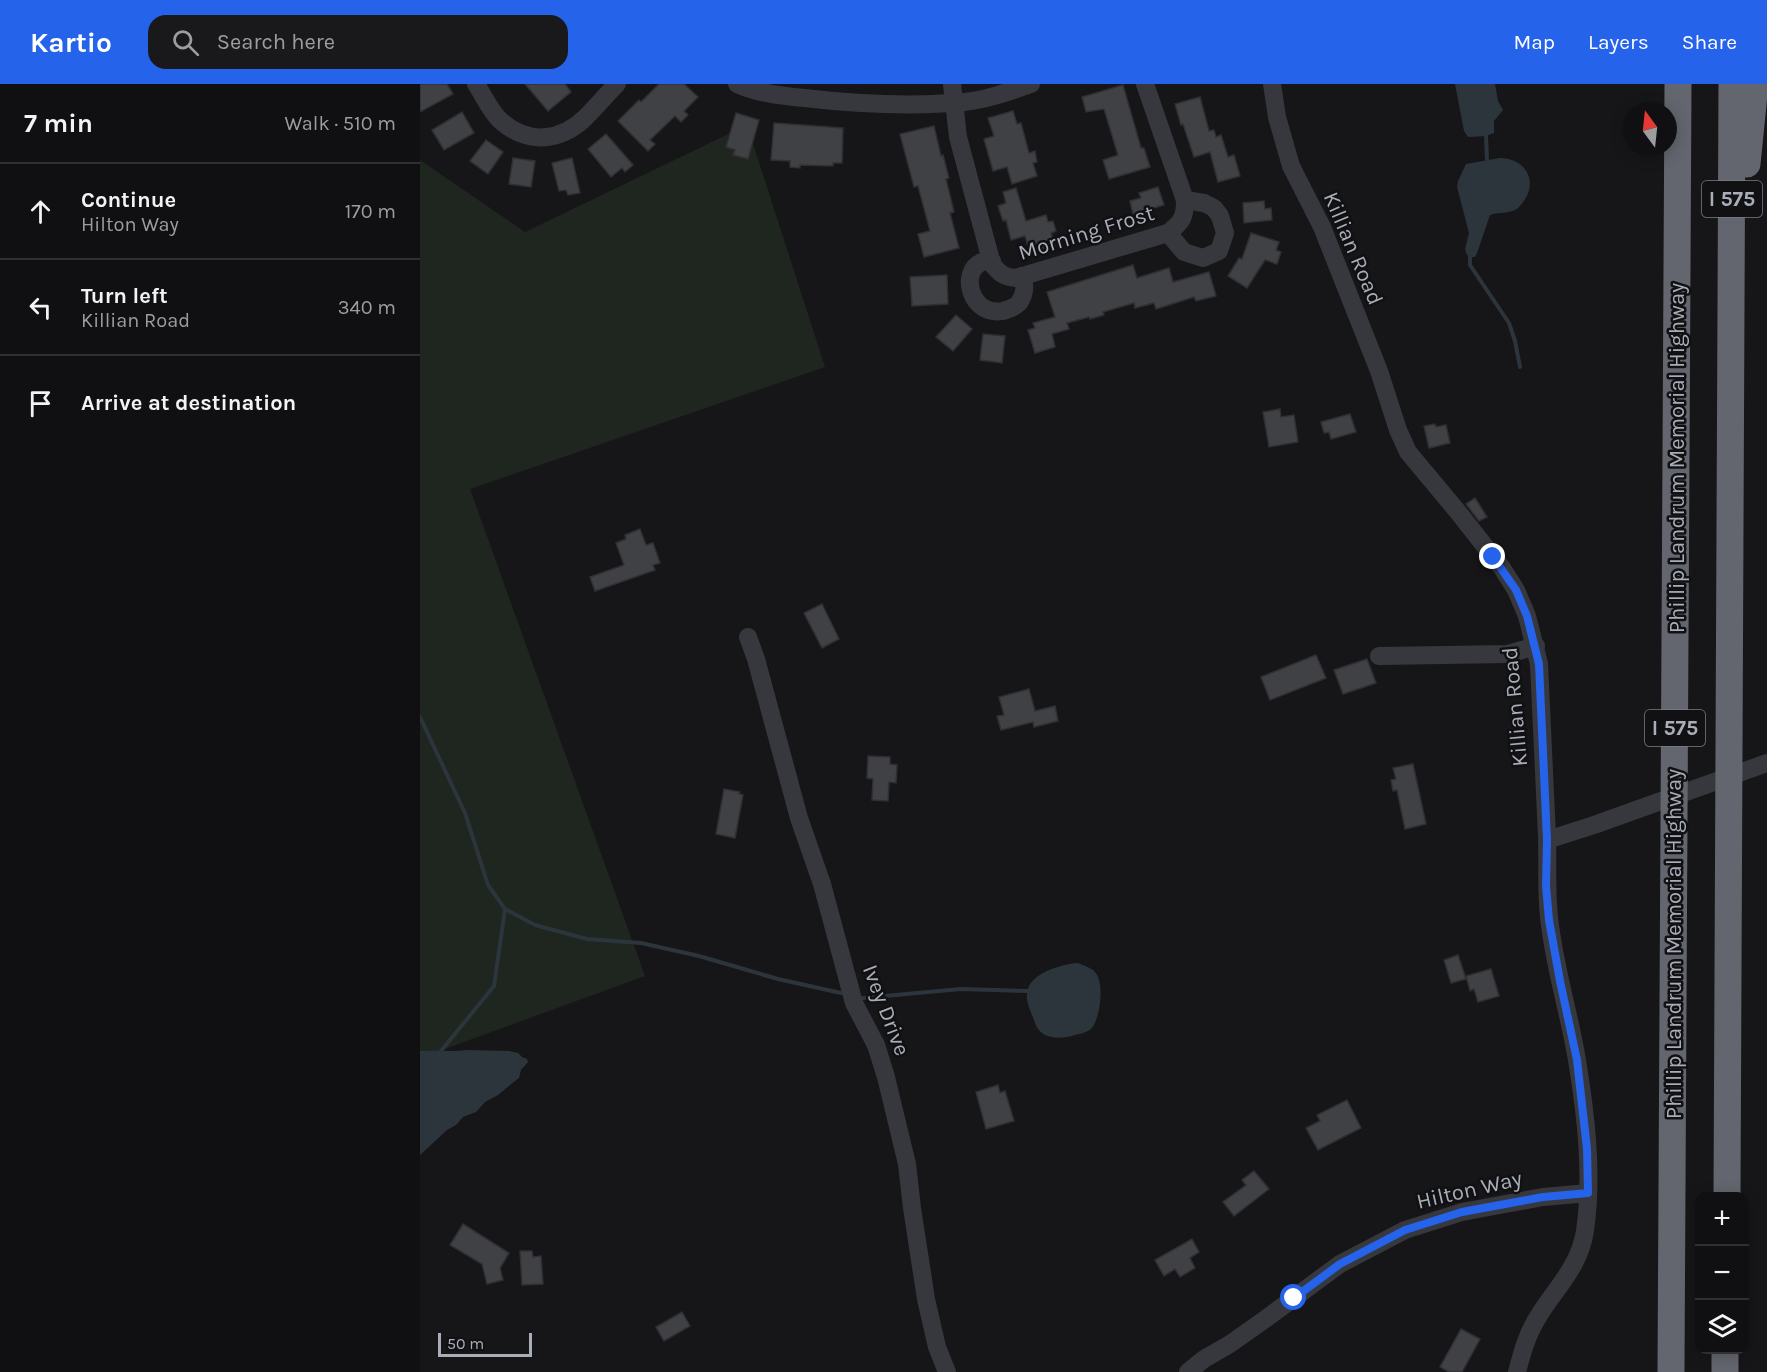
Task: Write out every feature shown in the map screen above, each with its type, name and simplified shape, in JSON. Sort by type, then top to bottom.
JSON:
[{"type":"highway","name":"Phillip Landrum Memorial Highway","points":[[1671,1372],[1678,84]]},
{"type":"highway","name":"I 575","points":[[1727,1192],[1732,84]]},
{"type":"highway","points":[[1732,314],[1755,84]]},
{"type":"highway","points":[[1725,1354],[1725,1372]]},
{"type":"street","points":[[476,84],[501,121],[517,132],[537,138],[553,137],[584,119],[617,84]]},
{"type":"street","points":[[736,84],[779,95],[836,102],[919,106],[966,102],[1031,84]]},
{"type":"street","points":[[952,84],[958,137],[996,268]]},
{"type":"street","name":"Morning Frost","points":[[996,268],[1008,278],[1023,276],[1168,233],[1180,224],[1185,211],[1185,200],[1145,84]]},
{"type":"street","name":"Killian Road","points":[[1272,84],[1277,117],[1291,166],[1322,227],[1379,371],[1401,438],[1408,452],[1502,568],[1516,590],[1536,646],[1539,664],[1549,920],[1577,1060],[1587,1138],[1588,1193],[1579,1255],[1568,1276],[1537,1318],[1525,1345],[1517,1372]]},
{"type":"street","points":[[1168,233],[1185,252],[1203,258],[1219,251],[1225,233],[1220,216],[1214,208],[1204,203],[1185,200]]},
{"type":"street","points":[[996,268],[982,262],[974,268],[970,280],[971,291],[982,309],[995,312],[1015,308],[1025,290],[1023,276]]},
{"type":"street","name":"Ivey Drive","points":[[748,637],[799,818],[822,884],[854,1003],[876,1045],[886,1077],[907,1164],[926,1299],[937,1347],[947,1372]]},
{"type":"street","points":[[1379,656],[1508,654],[1536,646]]},
{"type":"street","points":[[1547,840],[1767,763]]},
{"type":"street","name":"Hilton Way","points":[[1188,1372],[1340,1264],[1405,1230],[1462,1212],[1543,1197],[1588,1193]]},
{"type":"shaded area","points":[[1455,84],[1495,84],[1498,101],[1503,110],[1494,121],[1494,133],[1468,137],[1464,131]]},
{"type":"shaded area","points":[[747,125],[825,367],[470,489],[645,976],[420,1058],[420,160],[525,232]]},
{"type":"shaded area","points":[[1500,158],[1519,163],[1525,169],[1530,183],[1529,191],[1525,200],[1515,210],[1490,215],[1477,253],[1475,257],[1470,257],[1465,249],[1469,233],[1457,187],[1458,181],[1466,164]]},
{"type":"shaded area","points":[[1078,963],[1094,971],[1099,980],[1100,1002],[1095,1023],[1088,1031],[1069,1037],[1056,1038],[1045,1035],[1037,1027],[1029,1007],[1027,994],[1029,987],[1033,980],[1047,971],[1063,965]]},
{"type":"shaded area","points":[[420,1051],[509,1051],[518,1053],[528,1062],[521,1070],[519,1078],[485,1102],[476,1112],[463,1117],[420,1155]]},
{"type":"building","points":[[420,84],[447,84],[453,94],[420,112]]},
{"type":"building","points":[[525,84],[565,84],[571,92],[548,111]]},
{"type":"building","points":[[659,84],[684,84],[698,97],[684,111],[688,115],[681,122],[675,116],[650,140],[655,144],[648,151],[618,121]]},
{"type":"building","points":[[1123,85],[1141,148],[1144,148],[1150,167],[1109,179],[1103,160],[1118,155],[1104,109],[1086,112],[1082,97]]},
{"type":"building","points":[[1200,97],[1209,131],[1214,130],[1216,137],[1221,135],[1228,157],[1234,155],[1240,176],[1218,182],[1210,152],[1194,157],[1175,104]]},
{"type":"building","points":[[1013,111],[1017,124],[1021,123],[1029,153],[1035,151],[1037,162],[1033,163],[1037,176],[1012,184],[1007,167],[993,171],[984,139],[994,136],[988,118]]},
{"type":"building","points":[[462,112],[474,133],[444,150],[432,130]]},
{"type":"building","points":[[736,113],[759,120],[748,159],[733,155],[735,150],[726,147]]},
{"type":"building","points":[[774,123],[843,128],[842,163],[833,163],[833,166],[800,165],[800,168],[790,167],[790,161],[771,160]]},
{"type":"building","points":[[934,126],[949,178],[946,179],[954,212],[950,213],[959,248],[924,257],[918,234],[930,231],[918,186],[914,187],[900,134]]},
{"type":"building","points":[[606,134],[633,165],[625,172],[622,168],[611,177],[588,149]]},
{"type":"building","points":[[486,140],[503,152],[488,174],[470,161]]},
{"type":"building","points":[[513,158],[535,161],[531,187],[509,184]]},
{"type":"building","points":[[572,158],[580,193],[568,195],[566,190],[559,191],[552,163]]},
{"type":"building","points":[[1158,187],[1164,205],[1133,214],[1130,201],[1141,198],[1139,193]]},
{"type":"building","points":[[1016,188],[1026,221],[1046,215],[1048,222],[1053,221],[1056,231],[1051,233],[1055,246],[1030,253],[1025,236],[1011,240],[1006,220],[1003,221],[998,206],[1006,203],[1003,192]]},
{"type":"building","points":[[1264,201],[1265,209],[1271,208],[1272,220],[1244,223],[1243,203]]},
{"type":"building","points":[[1251,233],[1279,242],[1276,250],[1281,252],[1277,264],[1265,260],[1247,288],[1228,276],[1239,258],[1242,259]]},
{"type":"building","points":[[1133,265],[1137,278],[1169,268],[1173,282],[1209,272],[1216,296],[1196,301],[1194,297],[1156,309],[1154,303],[1135,308],[1134,303],[1103,312],[1104,315],[1067,323],[1069,329],[1052,334],[1055,347],[1035,353],[1028,330],[1035,328],[1033,323],[1055,317],[1047,292]]},
{"type":"building","points":[[947,275],[948,304],[912,306],[910,277]]},
{"type":"building","points":[[956,315],[972,329],[953,351],[936,337]]},
{"type":"building","points":[[983,334],[1005,336],[1002,363],[980,360]]},
{"type":"building","points":[[1280,409],[1281,417],[1294,415],[1298,442],[1269,447],[1263,412]]},
{"type":"building","points":[[1350,414],[1356,432],[1331,439],[1329,432],[1324,433],[1321,422]]},
{"type":"building","points":[[1435,424],[1436,427],[1446,425],[1450,443],[1429,448],[1424,426]]},
{"type":"building","points":[[1475,498],[1487,517],[1479,521],[1466,504]]},
{"type":"building","points":[[640,529],[646,545],[653,543],[660,563],[653,565],[655,570],[595,591],[590,577],[624,565],[616,543],[626,539],[625,535]]},
{"type":"building","points":[[822,604],[839,639],[822,648],[804,613]]},
{"type":"building","points":[[1316,655],[1326,678],[1270,700],[1261,677]]},
{"type":"building","points":[[1367,659],[1376,683],[1343,694],[1334,670]]},
{"type":"building","points":[[1029,689],[1035,711],[1055,706],[1058,721],[1034,727],[1033,722],[1001,730],[997,716],[1004,715],[999,697]]},
{"type":"building","points":[[868,756],[890,757],[890,764],[897,765],[896,783],[889,782],[888,801],[872,800],[873,779],[867,778]]},
{"type":"building","points":[[1413,764],[1426,824],[1405,829],[1397,790],[1393,791],[1391,780],[1396,779],[1393,768]]},
{"type":"building","points":[[724,789],[740,792],[739,794],[743,795],[735,838],[716,834]]},
{"type":"building","points":[[1458,955],[1466,979],[1451,983],[1444,960]]},
{"type":"building","points":[[1491,969],[1499,996],[1478,1002],[1474,989],[1470,991],[1466,976]]},
{"type":"building","points":[[998,1085],[1000,1093],[1005,1091],[1014,1121],[986,1129],[976,1092]]},
{"type":"building","points":[[1347,1100],[1361,1128],[1318,1150],[1306,1128],[1320,1121],[1317,1115]]},
{"type":"building","points":[[1254,1171],[1269,1189],[1234,1216],[1223,1202],[1246,1185],[1242,1180]]},
{"type":"building","points":[[463,1224],[509,1253],[500,1268],[503,1280],[487,1284],[482,1264],[450,1245]]},
{"type":"building","points":[[1192,1239],[1199,1252],[1190,1258],[1195,1268],[1180,1277],[1175,1269],[1164,1276],[1155,1260]]},
{"type":"building","points":[[520,1251],[532,1251],[533,1257],[541,1256],[543,1284],[522,1285]]},
{"type":"building","points":[[682,1312],[690,1326],[664,1341],[656,1327]]},
{"type":"building","points":[[1461,1329],[1480,1339],[1462,1372],[1449,1372],[1440,1367]]},
{"type":"waterway","points":[[1486,136],[1487,160]]},
{"type":"waterway","points":[[1470,257],[1470,265],[1509,323],[1520,367]]},
{"type":"waterway","points":[[420,717],[465,813],[488,885],[505,909],[535,925],[587,939],[641,943],[841,993]]},
{"type":"waterway","points":[[441,1051],[494,986],[505,909]]},
{"type":"waterway","points":[[863,998],[961,989],[1027,991]]},
{"type":"route","points":[[1294,1298],[1340,1264],[1405,1230],[1462,1212],[1543,1197],[1588,1193],[1587,1149],[1577,1060],[1549,920],[1539,664],[1527,616],[1516,590],[1493,557]]}]
